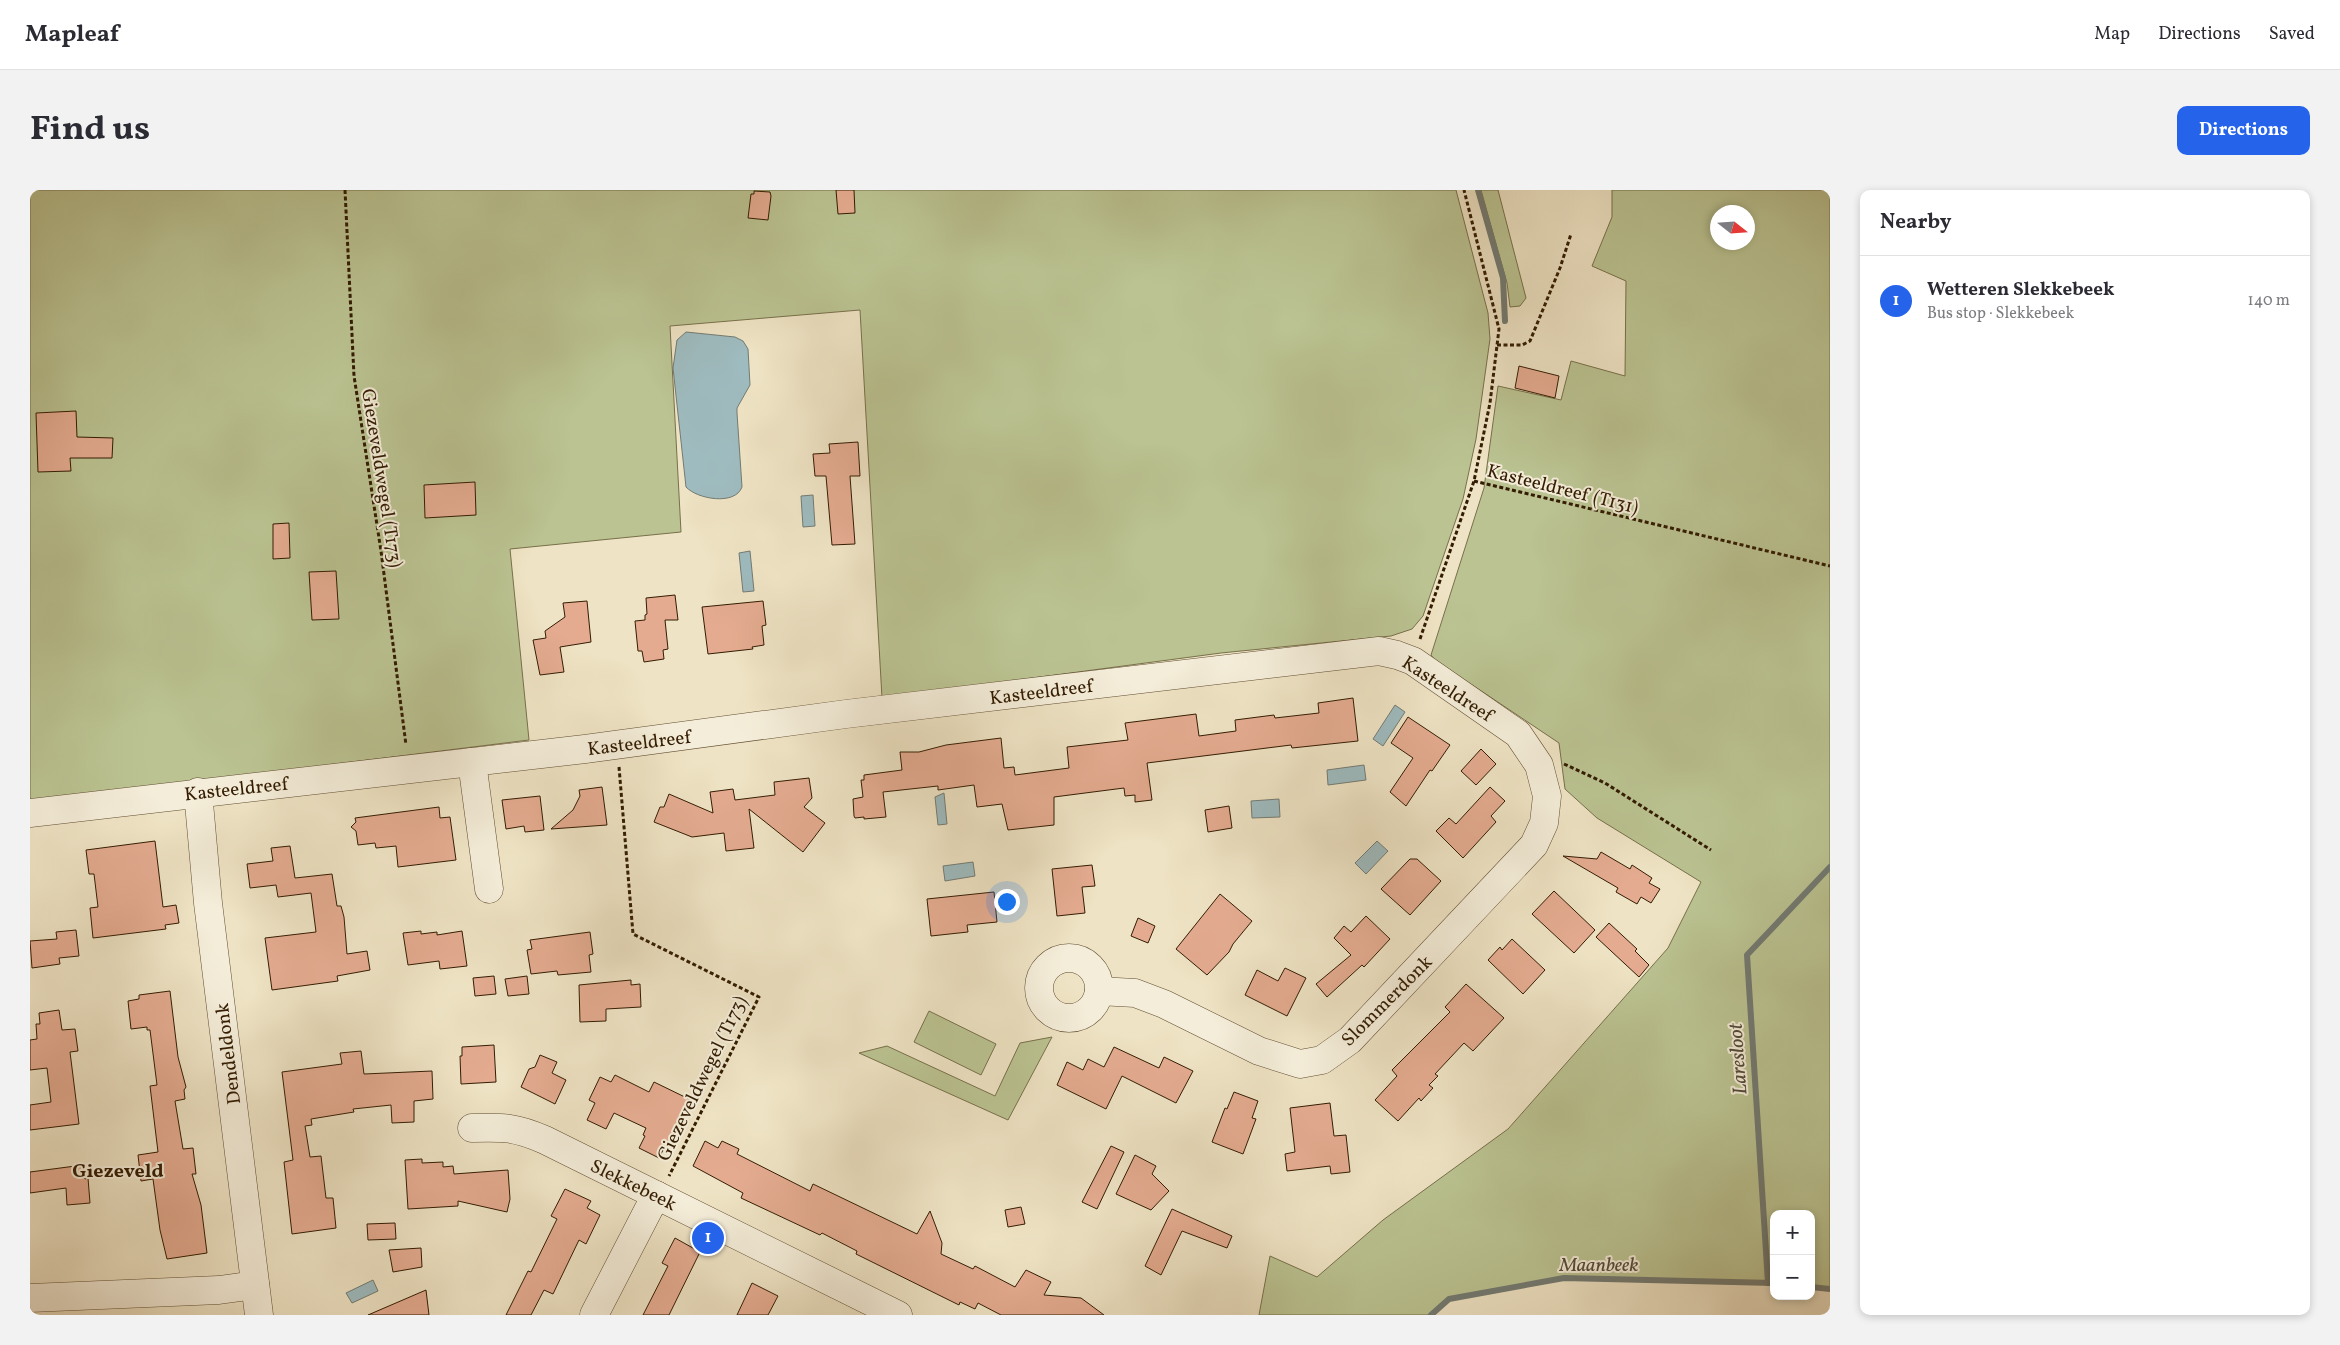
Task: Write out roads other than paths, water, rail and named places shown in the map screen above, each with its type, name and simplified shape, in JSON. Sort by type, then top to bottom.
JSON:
[{"type":"street","name":"Kasteeldreef","points":[[30,813],[198,792],[617,745],[846,714],[1378,651],[1397,655],[1412,661],[1518,734],[1539,765],[1547,796]]},
{"type":"street","points":[[472,762],[489,889]]},
{"type":"street","name":"Dendeldonk","points":[[198,792],[208,903],[258,1315]]},
{"type":"street","name":"Slommerdonk","points":[[1099,991],[1135,993],[1164,1004],[1259,1052],[1300,1064],[1322,1060],[1350,1040],[1534,845],[1544,823],[1547,796]]},
{"type":"street","name":"Slekkebeek","points":[[472,1128],[503,1127],[522,1130],[898,1315]]},
{"type":"street","points":[[594,1315],[656,1195]]},
{"type":"street","points":[[30,1298],[191,1291],[255,1286]]},
{"type":"water","points":[[686,332],[735,337],[743,341],[748,349],[750,385],[737,408],[742,487],[732,497],[716,499],[698,495],[686,487],[673,368],[677,340]]},
{"type":"water","points":[[813,495],[815,526],[803,527],[801,496]]},
{"type":"water","points":[[750,551],[754,591],[743,592],[739,553]]},
{"type":"water","points":[[1395,705],[1405,712],[1383,746],[1373,739]]},
{"type":"water","points":[[1364,765],[1366,780],[1328,785],[1327,770]]},
{"type":"water","points":[[944,793],[947,824],[938,825],[935,797]]},
{"type":"water","points":[[1279,799],[1280,817],[1252,818],[1251,801]]},
{"type":"water","points":[[1377,841],[1388,851],[1366,874],[1355,863]]},
{"type":"water","points":[[973,862],[975,876],[945,881],[943,866]]},
{"type":"water","points":[[373,1280],[378,1291],[352,1303],[346,1293]]},
{"type":"waterway","points":[[1478,190],[1503,278],[1505,321]]},
{"type":"waterway","name":"Laresloot","points":[[1768,1283],[1747,955],[1830,867]]},
{"type":"waterway","name":"Maanbeek","points":[[1431,1315],[1449,1299],[1564,1278],[1770,1283]]},
{"type":"waterway","name":"Maanbeek","points":[[1815,1287],[1830,1289]]},
{"type":"place","name":"Wetteren Slekkebeek","points":[[708,1238]]},
{"type":"district","name":"Giezeveld","points":[[118,1170]]}]
